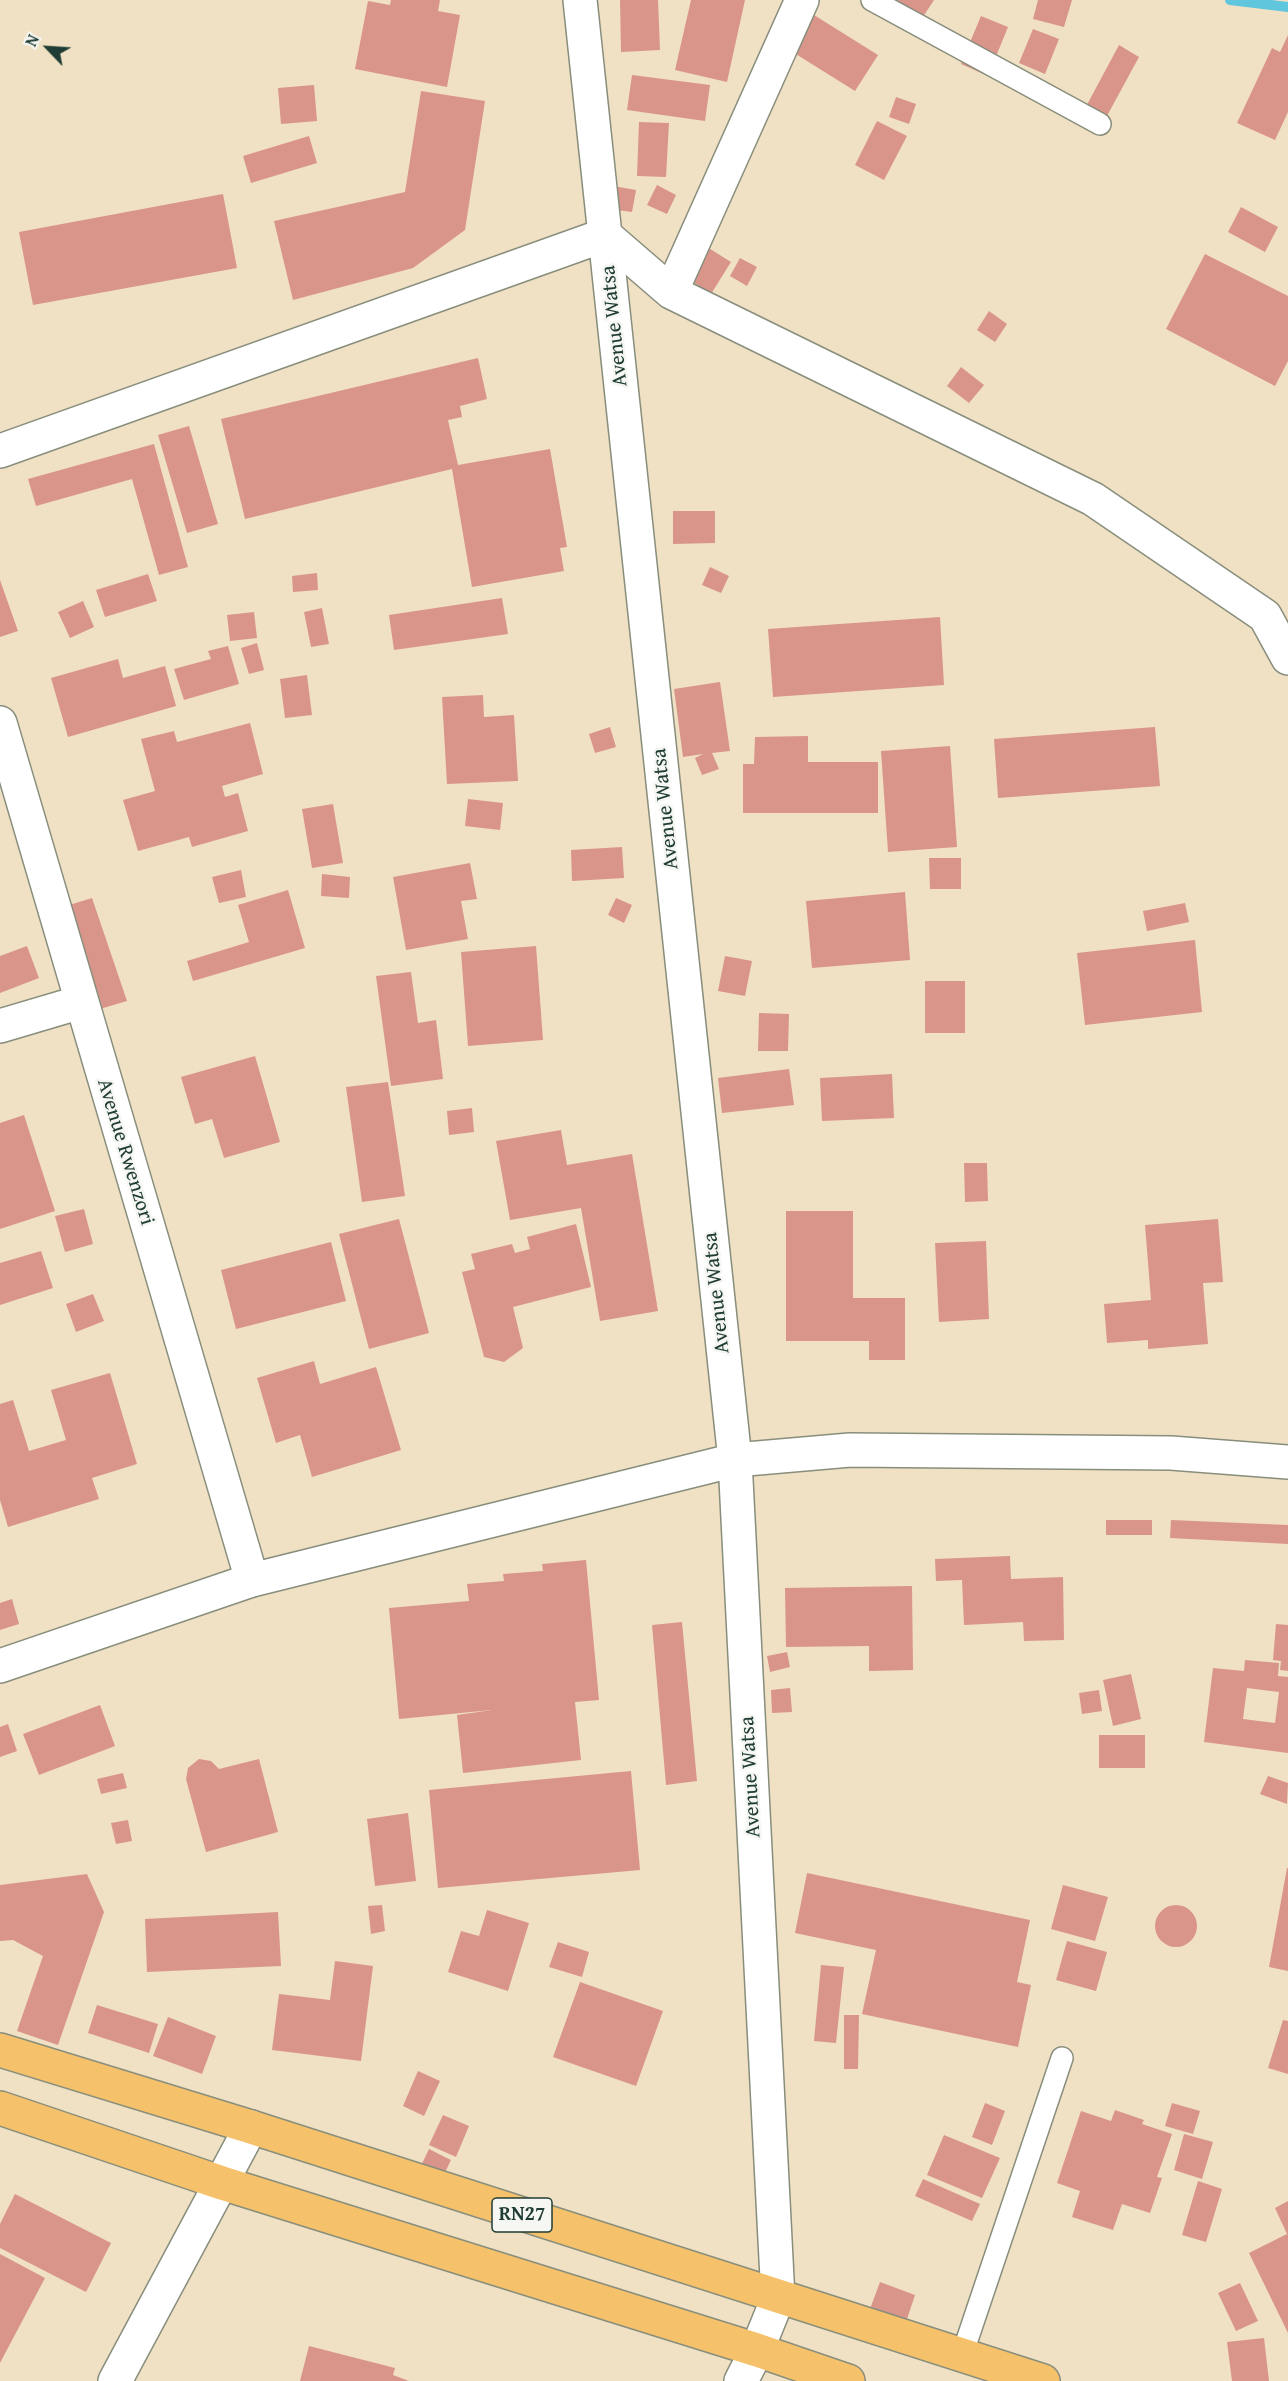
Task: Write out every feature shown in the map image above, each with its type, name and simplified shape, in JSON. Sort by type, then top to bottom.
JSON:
[{"type":"main road","name":"RN27","points":[[0,2050],[251,2127],[778,2298],[1043,2381]]},
{"type":"main road","points":[[0,2108],[222,2183],[757,2350],[848,2381]]},
{"type":"street","name":"Avenue Watsa","points":[[580,0],[735,1460],[778,2298],[757,2350],[741,2381]]},
{"type":"street","points":[[671,292],[802,0]]},
{"type":"street","points":[[0,450],[605,236],[671,292],[1093,499],[1264,616],[1288,658]]},
{"type":"street","name":"Avenue Rwenzori","points":[[0,723],[252,1580]]},
{"type":"street","points":[[0,1026],[81,1002]]},
{"type":"street","points":[[0,1666],[252,1580],[735,1460],[850,1450],[1171,1453],[1288,1462]]},
{"type":"street","points":[[115,2381],[251,2127]]},
{"type":"lane","points":[[872,0],[1100,124]]},
{"type":"lane","points":[[962,2355],[1062,2058]]},
{"type":"building","points":[[391,0],[440,0],[438,11],[460,15],[447,87],[355,69],[368,1],[390,5]]},
{"type":"building","points":[[620,0],[658,0],[660,50],[621,52]]},
{"type":"building","points":[[691,0],[745,0],[727,82],[675,70]]},
{"type":"building","points":[[875,0],[934,0],[917,26]]},
{"type":"building","points":[[1038,0],[1072,0],[1064,27],[1033,19]]},
{"type":"building","points":[[814,15],[878,55],[855,91],[791,51]]},
{"type":"building","points":[[981,16],[1008,27],[988,76],[961,64]]},
{"type":"building","points":[[1033,29],[1059,39],[1045,74],[1019,63]]},
{"type":"building","points":[[1288,35],[1288,112],[1275,140],[1237,123],[1272,48],[1280,52]]},
{"type":"building","points":[[1119,45],[1139,57],[1102,125],[1082,114]]},
{"type":"building","points":[[632,75],[710,85],[705,121],[627,110]]},
{"type":"building","points":[[314,85],[317,121],[281,124],[278,88]]},
{"type":"building","points":[[421,91],[485,101],[465,230],[413,268],[293,300],[274,221],[405,192]]},
{"type":"building","points":[[896,97],[916,104],[909,124],[889,117]]},
{"type":"building","points":[[877,121],[907,136],[884,180],[855,165]]},
{"type":"building","points":[[639,122],[669,123],[666,177],[637,176]]},
{"type":"building","points":[[309,136],[317,163],[251,183],[243,156]]},
{"type":"building","points":[[657,185],[676,195],[667,214],[647,205]]},
{"type":"building","points":[[613,186],[636,190],[632,212],[610,209]]},
{"type":"building","points":[[223,194],[237,268],[33,305],[19,232]]},
{"type":"building","points":[[1241,207],[1278,227],[1265,252],[1228,232]]},
{"type":"building","points":[[707,247],[731,262],[711,294],[687,278]]},
{"type":"building","points":[[1205,254],[1288,296],[1288,361],[1275,386],[1166,329]]},
{"type":"building","points":[[740,258],[757,267],[747,286],[730,276]]},
{"type":"building","points":[[989,311],[1007,324],[995,342],[977,330]]},
{"type":"building","points":[[478,358],[487,399],[460,406],[462,417],[448,420],[458,465],[550,449],[567,547],[560,548],[564,571],[472,587],[452,469],[245,519],[221,419]]},
{"type":"building","points":[[961,367],[984,385],[969,403],[947,386]]},
{"type":"building","points":[[189,426],[218,524],[187,533],[158,435]]},
{"type":"building","points":[[154,444],[188,567],[159,575],[132,479],[36,506],[28,479]]},
{"type":"building","points":[[673,511],[715,511],[715,543],[673,544]]},
{"type":"building","points":[[710,567],[729,576],[721,593],[702,585]]},
{"type":"building","points":[[317,573],[318,590],[293,592],[292,576]]},
{"type":"building","points":[[148,574],[157,601],[105,617],[96,590]]},
{"type":"building","points":[[0,580],[18,631],[0,637]]},
{"type":"building","points":[[502,598],[508,634],[394,650],[389,615]]},
{"type":"building","points":[[83,601],[94,627],[70,638],[58,612]]},
{"type":"building","points":[[322,608],[329,644],[311,647],[304,612]]},
{"type":"building","points":[[254,612],[257,638],[230,641],[227,615]]},
{"type":"building","points":[[940,617],[944,685],[773,697],[768,629]]},
{"type":"building","points":[[257,643],[264,670],[249,674],[241,648]]},
{"type":"building","points":[[228,646],[239,684],[184,700],[174,669],[211,659],[208,651]]},
{"type":"building","points":[[118,659],[123,678],[165,666],[176,706],[68,737],[51,678]]},
{"type":"building","points":[[307,675],[312,715],[285,718],[280,679]]},
{"type":"building","points":[[720,682],[730,751],[712,753],[719,769],[702,775],[695,758],[703,754],[683,757],[674,689]]},
{"type":"building","points":[[483,695],[484,717],[514,715],[518,781],[447,784],[442,697]]},
{"type":"building","points":[[250,723],[263,774],[222,786],[225,797],[238,793],[248,831],[192,847],[189,837],[138,851],[123,800],[155,791],[141,739],[174,731],[177,742]]},
{"type":"building","points":[[610,727],[616,747],[595,753],[589,734]]},
{"type":"building","points":[[1155,727],[1160,786],[998,798],[994,739]]},
{"type":"building","points":[[808,736],[808,762],[878,762],[878,813],[743,813],[743,764],[754,764],[755,737]]},
{"type":"building","points":[[950,746],[957,847],[888,852],[881,751]]},
{"type":"building","points":[[468,799],[503,803],[500,830],[465,826]]},
{"type":"building","points":[[333,804],[343,863],[312,868],[302,809]]},
{"type":"building","points":[[622,847],[624,878],[572,881],[571,850]]},
{"type":"building","points":[[929,858],[961,858],[961,889],[930,889]]},
{"type":"building","points":[[470,863],[477,899],[461,901],[468,939],[406,950],[393,877]]},
{"type":"building","points":[[241,870],[246,897],[219,903],[212,877]]},
{"type":"building","points":[[322,874],[350,877],[349,898],[321,896]]},
{"type":"building","points":[[288,890],[305,948],[193,981],[187,961],[249,942],[238,905]]},
{"type":"building","points":[[905,892],[910,960],[812,968],[806,901]]},
{"type":"building","points":[[92,898],[127,1001],[100,1009],[66,906]]},
{"type":"building","points":[[616,898],[632,905],[624,923],[608,915]]},
{"type":"building","points":[[1185,903],[1189,922],[1147,931],[1143,911]]},
{"type":"building","points":[[1195,940],[1202,1012],[1085,1025],[1077,953]]},
{"type":"building","points":[[27,946],[39,978],[0,993],[0,956]]},
{"type":"building","points":[[536,946],[543,1040],[468,1046],[461,952]]},
{"type":"building","points":[[725,956],[752,961],[745,996],[718,991]]},
{"type":"building","points":[[411,972],[418,1023],[436,1020],[443,1079],[391,1086],[376,976]]},
{"type":"building","points":[[925,981],[965,981],[965,1033],[925,1033]]},
{"type":"building","points":[[759,1013],[789,1014],[788,1051],[758,1051]]},
{"type":"building","points":[[255,1056],[280,1142],[224,1158],[212,1119],[195,1124],[181,1077]]},
{"type":"building","points":[[789,1069],[794,1105],[722,1113],[718,1078]]},
{"type":"building","points":[[892,1074],[894,1118],[822,1121],[820,1078]]},
{"type":"building","points":[[388,1082],[405,1196],[362,1202],[346,1087]]},
{"type":"building","points":[[472,1108],[474,1132],[449,1135],[447,1111]]},
{"type":"building","points":[[24,1115],[55,1211],[0,1229],[0,1123]]},
{"type":"building","points":[[561,1130],[567,1165],[632,1154],[658,1311],[600,1321],[581,1208],[510,1220],[496,1141]]},
{"type":"building","points":[[964,1163],[987,1163],[988,1201],[965,1202]]},
{"type":"building","points":[[84,1209],[93,1244],[65,1252],[55,1216]]},
{"type":"building","points":[[786,1211],[853,1211],[853,1298],[905,1298],[905,1360],[869,1360],[869,1341],[786,1341]]},
{"type":"building","points":[[399,1219],[429,1333],[369,1349],[339,1234]]},
{"type":"building","points":[[1218,1219],[1223,1282],[1203,1283],[1208,1344],[1148,1349],[1148,1340],[1107,1343],[1104,1304],[1151,1300],[1145,1225]]},
{"type":"building","points":[[576,1224],[591,1287],[513,1307],[523,1348],[504,1362],[484,1357],[462,1272],[475,1269],[471,1254],[512,1244],[515,1253],[530,1249],[527,1237]]},
{"type":"building","points":[[986,1241],[989,1319],[939,1322],[935,1243]]},
{"type":"building","points":[[331,1242],[346,1301],[236,1329],[221,1270]]},
{"type":"building","points":[[41,1251],[53,1288],[0,1305],[0,1263]]},
{"type":"building","points":[[93,1294],[104,1321],[76,1332],[66,1304]]},
{"type":"building","points":[[314,1361],[320,1384],[376,1367],[401,1450],[312,1477],[300,1435],[276,1443],[257,1378]]},
{"type":"building","points":[[110,1373],[137,1464],[92,1478],[99,1499],[8,1527],[0,1500],[0,1404],[13,1400],[29,1451],[66,1440],[51,1390]]},
{"type":"building","points":[[1106,1520],[1152,1520],[1152,1535],[1106,1535]]},
{"type":"building","points":[[1171,1520],[1288,1525],[1288,1544],[1170,1538]]},
{"type":"building","points":[[1010,1556],[1011,1579],[1063,1577],[1064,1640],[1024,1641],[1023,1622],[964,1625],[962,1580],[936,1581],[935,1559]]},
{"type":"building","points":[[586,1560],[599,1700],[575,1702],[581,1760],[463,1773],[457,1715],[492,1710],[399,1719],[389,1608],[469,1601],[467,1584],[504,1581],[503,1574],[543,1571],[542,1564]]},
{"type":"building","points":[[912,1586],[913,1670],[869,1671],[869,1646],[786,1647],[785,1588]]},
{"type":"building","points":[[12,1599],[19,1624],[0,1630],[0,1603]]},
{"type":"building","points":[[682,1622],[697,1781],[666,1785],[652,1625]]},
{"type":"building","points":[[1276,1624],[1288,1625],[1288,1671],[1280,1670],[1281,1661],[1273,1660]]},
{"type":"building","points":[[787,1652],[790,1667],[770,1672],[767,1656]]},
{"type":"building","points":[[1245,1660],[1279,1663],[1278,1676],[1288,1677],[1288,1753],[1204,1742],[1213,1668],[1244,1671]],"holes":[[[1247,1688],[1279,1692],[1275,1723],[1243,1719]]]},
{"type":"building","points":[[1131,1674],[1141,1719],[1113,1726],[1103,1680]]},
{"type":"building","points":[[790,1688],[792,1712],[772,1713],[771,1690]]},
{"type":"building","points":[[1099,1690],[1102,1711],[1082,1714],[1079,1693]]},
{"type":"building","points":[[100,1705],[115,1746],[39,1775],[23,1734]]},
{"type":"building","points":[[8,1724],[17,1751],[0,1757],[0,1727]]},
{"type":"building","points":[[1099,1735],[1145,1735],[1145,1768],[1099,1768]]},
{"type":"building","points":[[199,1759],[211,1761],[219,1769],[259,1759],[278,1832],[206,1852],[186,1779],[188,1768]]},
{"type":"building","points":[[631,1771],[640,1870],[438,1888],[429,1790]]},
{"type":"building","points":[[123,1773],[127,1788],[101,1794],[97,1779]]},
{"type":"building","points":[[1268,1776],[1288,1783],[1287,1804],[1260,1794]]},
{"type":"building","points":[[408,1813],[416,1881],[375,1886],[367,1819]]},
{"type":"building","points":[[128,1820],[132,1841],[116,1844],[111,1823]]},
{"type":"building","points":[[1288,1868],[1288,1971],[1269,1967]]},
{"type":"building","points":[[807,1873],[1030,1920],[1017,1982],[1031,1985],[1018,2047],[862,2014],[876,1950],[795,1933]]},
{"type":"building","points":[[87,1874],[104,1912],[58,2045],[17,2031],[43,1956],[13,1940],[0,1941],[0,1885]]},
{"type":"building","points":[[1063,1885],[1108,1897],[1095,1941],[1051,1929]]},
{"type":"building","points":[[382,1905],[385,1931],[371,1934],[368,1906]]},
{"type":"building","points":[[1176,1905],[1184,1906],[1191,1911],[1196,1918],[1196,1934],[1191,1941],[1184,1946],[1176,1947],[1168,1946],[1161,1941],[1156,1934],[1155,1926],[1156,1918],[1161,1911],[1168,1906]]},
{"type":"building","points":[[487,1910],[529,1923],[508,1991],[448,1972],[461,1931],[479,1936]]},
{"type":"building","points":[[278,1912],[281,1966],[147,1972],[145,1919]]},
{"type":"building","points":[[1067,1941],[1107,1952],[1096,1991],[1056,1980]]},
{"type":"building","points":[[558,1942],[589,1952],[582,1977],[549,1967]]},
{"type":"building","points":[[335,1961],[373,1966],[361,2061],[272,2050],[279,1994],[330,2000]]},
{"type":"building","points":[[821,1965],[844,1967],[836,2043],[814,2041]]},
{"type":"building","points":[[580,1982],[663,2011],[636,2086],[553,2057]]},
{"type":"building","points":[[97,2005],[158,2024],[149,2053],[88,2033]]},
{"type":"building","points":[[844,2015],[859,2015],[858,2069],[844,2069]]},
{"type":"building","points":[[168,2017],[216,2036],[202,2074],[153,2056]]},
{"type":"building","points":[[1283,2020],[1288,2021],[1288,2074],[1268,2068]]},
{"type":"building","points":[[418,2071],[440,2081],[424,2116],[403,2106]]},
{"type":"building","points":[[985,2103],[1005,2111],[992,2145],[972,2137]]},
{"type":"building","points":[[1172,2103],[1200,2111],[1193,2134],[1165,2126]]},
{"type":"building","points":[[1115,2110],[1144,2120],[1142,2124],[1172,2134],[1157,2177],[1162,2178],[1150,2213],[1122,2204],[1113,2230],[1072,2217],[1080,2191],[1057,2183],[1081,2111],[1111,2121]]},
{"type":"building","points":[[443,2115],[469,2126],[456,2157],[429,2145]]},
{"type":"building","points":[[1184,2134],[1213,2142],[1202,2179],[1174,2170]]},
{"type":"building","points":[[944,2135],[1000,2158],[982,2198],[927,2175]]},
{"type":"building","points":[[429,2149],[451,2160],[439,2185],[417,2174]]},
{"type":"building","points":[[923,2179],[980,2204],[972,2221],[915,2196]]},
{"type":"building","points":[[1198,2181],[1222,2189],[1206,2242],[1182,2235]]},
{"type":"building","points":[[15,2194],[111,2243],[86,2292],[0,2248],[0,2224]]},
{"type":"building","points":[[1288,2201],[1288,2333],[1249,2253],[1287,2234],[1275,2208]]},
{"type":"building","points":[[0,2254],[45,2278],[0,2363]]},
{"type":"building","points":[[880,2282],[915,2295],[906,2322],[870,2309]]},
{"type":"building","points":[[1240,2283],[1258,2321],[1236,2331],[1218,2293]]},
{"type":"building","points":[[1264,2338],[1269,2381],[1232,2381],[1227,2342]]},
{"type":"building","points":[[309,2346],[395,2368],[393,2375],[409,2381],[300,2381]]},
{"type":"waterway","points":[[1230,0],[1288,7]]}]
